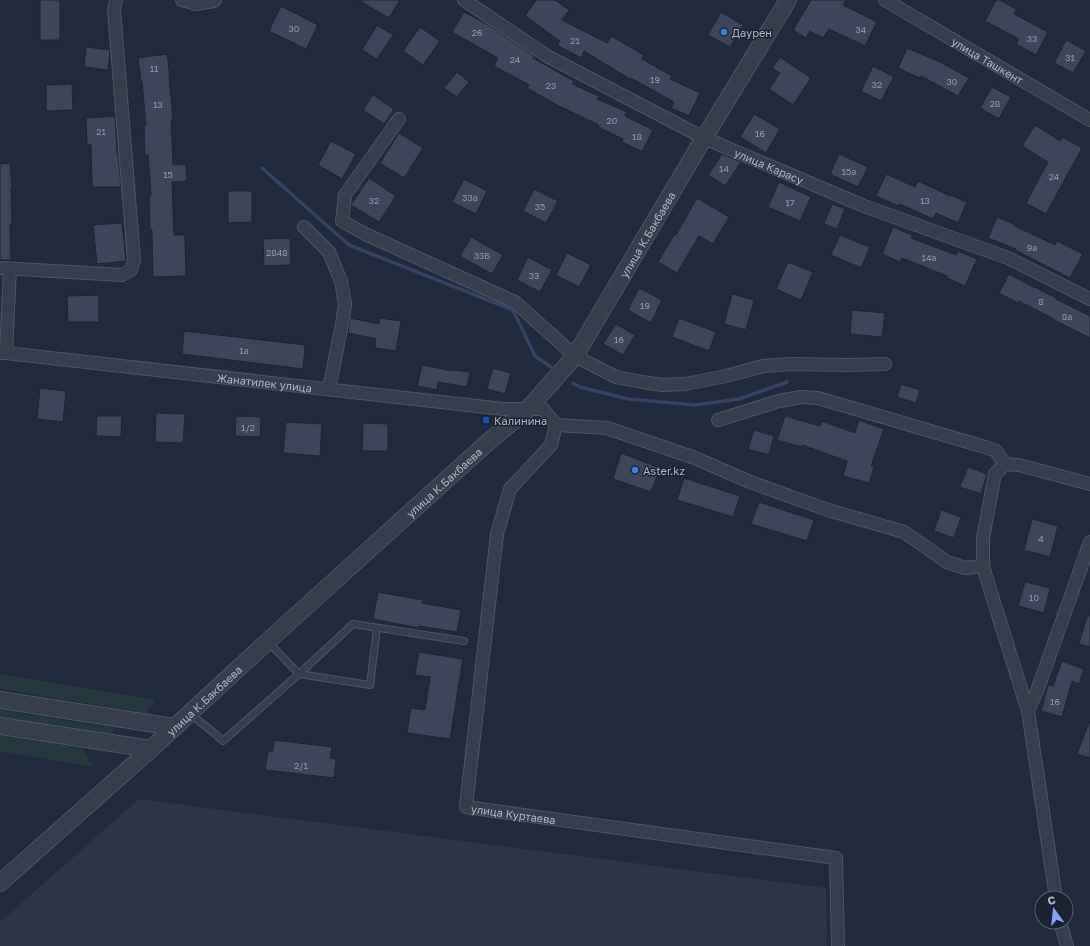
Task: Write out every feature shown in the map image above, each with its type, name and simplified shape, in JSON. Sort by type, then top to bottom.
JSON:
[{"type":"street","points":[[3,353],[5,269],[122,275],[131,270],[134,260],[114,10],[116,0]]},
{"type":"street","points":[[182,0],[196,4],[215,0]]},
{"type":"street","name":"улица Карасу","points":[[464,0],[547,56],[704,138],[864,206],[1008,258],[1090,298]]},
{"type":"street","name":"улица К.Бакбаева","points":[[0,883],[189,714],[487,443],[528,409],[575,356],[704,138],[788,0]]},
{"type":"street","name":"улица Ташкент","points":[[885,0],[1090,120]]},
{"type":"street","points":[[399,119],[345,195],[342,221],[365,234],[515,302],[575,356],[616,377],[642,382],[684,384],[726,376],[763,366],[792,364],[884,364]]},
{"type":"street","points":[[304,227],[329,252],[342,281],[345,304],[329,389]]},
{"type":"street","name":"Жанатилек улица","points":[[3,353],[503,409],[528,409]]},
{"type":"street","points":[[718,420],[779,401],[800,397],[818,398],[985,447],[996,451],[1005,464]]},
{"type":"street","points":[[528,409],[543,409],[556,425],[607,428],[695,458],[750,482],[828,510],[904,532],[947,562],[965,568],[983,566]]},
{"type":"street","name":"улица Куртаева","points":[[556,425],[551,445],[510,489],[497,534],[466,806],[836,858],[838,946]]},
{"type":"street","points":[[1055,890],[1028,711],[983,566],[982,538],[995,474],[1005,464],[1019,465],[1090,484]]},
{"type":"street","points":[[1028,711],[1037,691],[1090,542]]},
{"type":"street","points":[[0,700],[174,727]]},
{"type":"street","points":[[0,726],[150,749]]},
{"type":"street","points":[[1062,930],[1067,946]]},
{"type":"lane","points":[[189,714],[223,741],[353,624],[464,641]]},
{"type":"lane","points":[[268,642],[299,674],[370,685],[377,628]]},
{"type":"shaded area","points":[[0,674],[156,700],[145,713],[0,689]]},
{"type":"shaded area","points":[[0,710],[115,728],[111,736],[0,719]]},
{"type":"shaded area","points":[[0,735],[83,748],[93,767],[0,751]]},
{"type":"shaded area","points":[[139,799],[826,888],[827,946],[0,946],[0,922]]},
{"type":"building","points":[[40,0],[60,0],[60,40],[40,40]]},
{"type":"building","points":[[358,0],[400,0],[389,18]]},
{"type":"building","points":[[536,0],[555,0],[569,10],[562,20],[607,43],[611,36],[644,55],[642,59],[672,76],[670,79],[700,93],[689,116],[671,108],[674,102],[631,78],[630,79],[584,51],[581,58],[557,45],[560,41],[525,16]]},
{"type":"building","points":[[811,0],[846,0],[843,5],[877,22],[865,46],[829,29],[823,38],[810,31],[806,38],[793,30]]},
{"type":"building","points":[[996,0],[1000,0],[1016,9],[1014,14],[1048,32],[1036,55],[1016,44],[1019,39],[985,21]]},
{"type":"building","points":[[281,6],[318,25],[306,49],[269,31]]},
{"type":"building","points":[[464,12],[488,25],[534,56],[533,58],[574,81],[572,84],[599,96],[597,99],[627,112],[625,116],[653,130],[642,152],[622,142],[623,139],[598,127],[599,125],[559,106],[527,88],[529,85],[494,66],[498,58],[452,32]]},
{"type":"building","points":[[721,12],[743,25],[730,47],[708,35]]},
{"type":"building","points":[[377,25],[393,35],[377,59],[362,50]]},
{"type":"building","points":[[420,27],[440,41],[423,65],[403,51]]},
{"type":"building","points":[[1066,40],[1086,51],[1073,73],[1054,63]]},
{"type":"building","points":[[86,47],[110,50],[108,70],[84,67]]},
{"type":"building","points":[[907,48],[938,61],[969,78],[958,96],[921,76],[920,78],[898,68]]},
{"type":"building","points":[[167,54],[173,120],[171,120],[173,165],[186,164],[187,181],[172,182],[174,235],[185,235],[186,276],[153,277],[152,230],[150,230],[149,195],[151,195],[148,155],[145,155],[144,126],[146,126],[142,81],[138,58]]},
{"type":"building","points":[[780,57],[811,78],[793,105],[769,89],[780,73],[772,68]]},
{"type":"building","points":[[873,66],[894,77],[881,101],[861,91]]},
{"type":"building","points":[[457,72],[469,82],[457,97],[444,88]]},
{"type":"building","points":[[72,84],[73,110],[46,111],[46,85]]},
{"type":"building","points":[[992,87],[1011,97],[999,119],[980,108]]},
{"type":"building","points":[[373,95],[394,109],[384,124],[363,110]]},
{"type":"building","points":[[754,114],[780,129],[766,153],[740,137]]},
{"type":"building","points":[[115,116],[121,187],[92,187],[91,145],[87,145],[86,118]]},
{"type":"building","points":[[1035,125],[1060,141],[1062,137],[1082,148],[1046,214],[1026,203],[1048,162],[1022,146]]},
{"type":"building","points":[[399,133],[423,148],[404,178],[380,163]]},
{"type":"building","points":[[331,141],[356,154],[342,179],[318,165]]},
{"type":"building","points":[[722,154],[741,162],[725,186],[708,175]]},
{"type":"building","points":[[839,154],[868,167],[858,187],[830,174]]},
{"type":"building","points":[[10,163],[12,188],[12,225],[10,225],[11,260],[0,260],[0,164]]},
{"type":"building","points":[[886,174],[915,187],[918,181],[967,202],[958,223],[936,213],[933,219],[900,204],[899,206],[876,196]]},
{"type":"building","points":[[369,178],[396,196],[379,222],[351,205]]},
{"type":"building","points":[[464,179],[487,191],[476,214],[452,202]]},
{"type":"building","points":[[779,182],[811,197],[800,221],[768,207]]},
{"type":"building","points":[[534,189],[558,201],[546,223],[523,211]]},
{"type":"building","points":[[228,191],[252,191],[252,222],[228,223]]},
{"type":"building","points":[[697,198],[729,217],[713,244],[699,236],[677,273],[658,262],[674,235],[676,235]]},
{"type":"building","points":[[832,204],[845,209],[837,229],[824,224]]},
{"type":"building","points":[[997,217],[1055,245],[1057,241],[1083,254],[1070,278],[1015,250],[1016,249],[988,238]]},
{"type":"building","points":[[122,223],[126,261],[97,264],[93,225]]},
{"type":"building","points":[[893,227],[912,235],[911,238],[956,255],[958,251],[977,259],[965,286],[947,278],[947,276],[902,258],[900,262],[882,254]]},
{"type":"building","points":[[840,235],[870,247],[861,268],[831,255]]},
{"type":"building","points":[[471,237],[503,255],[492,274],[460,256]]},
{"type":"building","points":[[290,238],[291,265],[264,266],[263,239]]},
{"type":"building","points":[[567,253],[591,265],[579,287],[556,275]]},
{"type":"building","points":[[528,257],[552,270],[540,292],[517,280]]},
{"type":"building","points":[[788,262],[813,272],[801,300],[776,289]]},
{"type":"building","points":[[1009,274],[1090,316],[1090,338],[1019,301],[1018,303],[999,293]]},
{"type":"building","points":[[639,288],[662,300],[651,323],[628,310]]},
{"type":"building","points":[[732,294],[754,300],[746,330],[724,324]]},
{"type":"building","points":[[99,295],[99,322],[68,322],[67,296]]},
{"type":"building","points":[[852,310],[885,313],[882,337],[850,334]]},
{"type":"building","points":[[350,318],[379,324],[380,318],[401,321],[396,351],[375,348],[376,339],[348,333]]},
{"type":"building","points":[[679,318],[716,332],[709,351],[672,337]]},
{"type":"building","points":[[616,324],[635,335],[623,355],[603,344]]},
{"type":"building","points":[[184,331],[305,345],[303,369],[182,354]]},
{"type":"building","points":[[422,365],[453,371],[470,372],[467,387],[438,382],[437,390],[417,386]]},
{"type":"building","points":[[493,368],[511,373],[505,394],[487,389]]},
{"type":"building","points":[[901,384],[920,390],[916,403],[897,397]]},
{"type":"building","points":[[40,388],[66,391],[63,422],[37,419]]},
{"type":"building","points":[[156,413],[185,414],[183,443],[155,442]]},
{"type":"building","points":[[97,416],[122,416],[121,437],[96,436]]},
{"type":"building","points":[[236,416],[261,417],[260,437],[235,436]]},
{"type":"building","points":[[785,416],[820,426],[822,421],[855,433],[859,420],[884,429],[871,466],[874,467],[869,483],[843,476],[847,461],[802,445],[802,447],[777,440]]},
{"type":"building","points":[[286,422],[322,424],[320,456],[283,453]]},
{"type":"building","points":[[363,423],[388,424],[388,451],[362,451]]},
{"type":"building","points":[[754,430],[774,436],[769,455],[748,449]]},
{"type":"building","points":[[621,453],[660,468],[651,492],[613,479]]},
{"type":"building","points":[[968,467],[987,474],[981,494],[960,487]]},
{"type":"building","points":[[684,478],[740,496],[733,517],[677,500]]},
{"type":"building","points":[[759,502],[814,520],[807,541],[751,524]]},
{"type":"building","points":[[941,510],[961,517],[954,538],[934,531]]},
{"type":"building","points":[[1032,519],[1058,526],[1050,557],[1024,550]]},
{"type":"building","points":[[1025,582],[1050,588],[1044,613],[1018,606]]},
{"type":"building","points":[[378,592],[423,600],[422,603],[461,610],[457,632],[418,626],[418,628],[373,619]]},
{"type":"building","points":[[1087,616],[1090,616],[1090,647],[1079,644]]},
{"type":"building","points":[[419,652],[463,659],[450,739],[407,733],[411,708],[425,710],[430,677],[415,675]]},
{"type":"building","points":[[1062,661],[1084,669],[1079,684],[1072,681],[1062,717],[1041,711],[1048,685],[1053,686]]},
{"type":"building","points":[[1090,722],[1090,758],[1077,754]]},
{"type":"building","points":[[274,740],[332,747],[330,758],[336,759],[334,778],[265,770],[268,751],[273,751]]},
{"type":"waterway","points":[[262,168],[349,245],[513,310],[535,356],[551,367]]},
{"type":"waterway","points":[[573,383],[580,387],[628,399],[695,405],[739,399],[787,382]]},
{"type":"place","name":"Даурен","points":[[724,32]]},
{"type":"place","name":"Калинина","points":[[486,420]]},
{"type":"place","name":"Aster.kz","points":[[635,470]]}]
